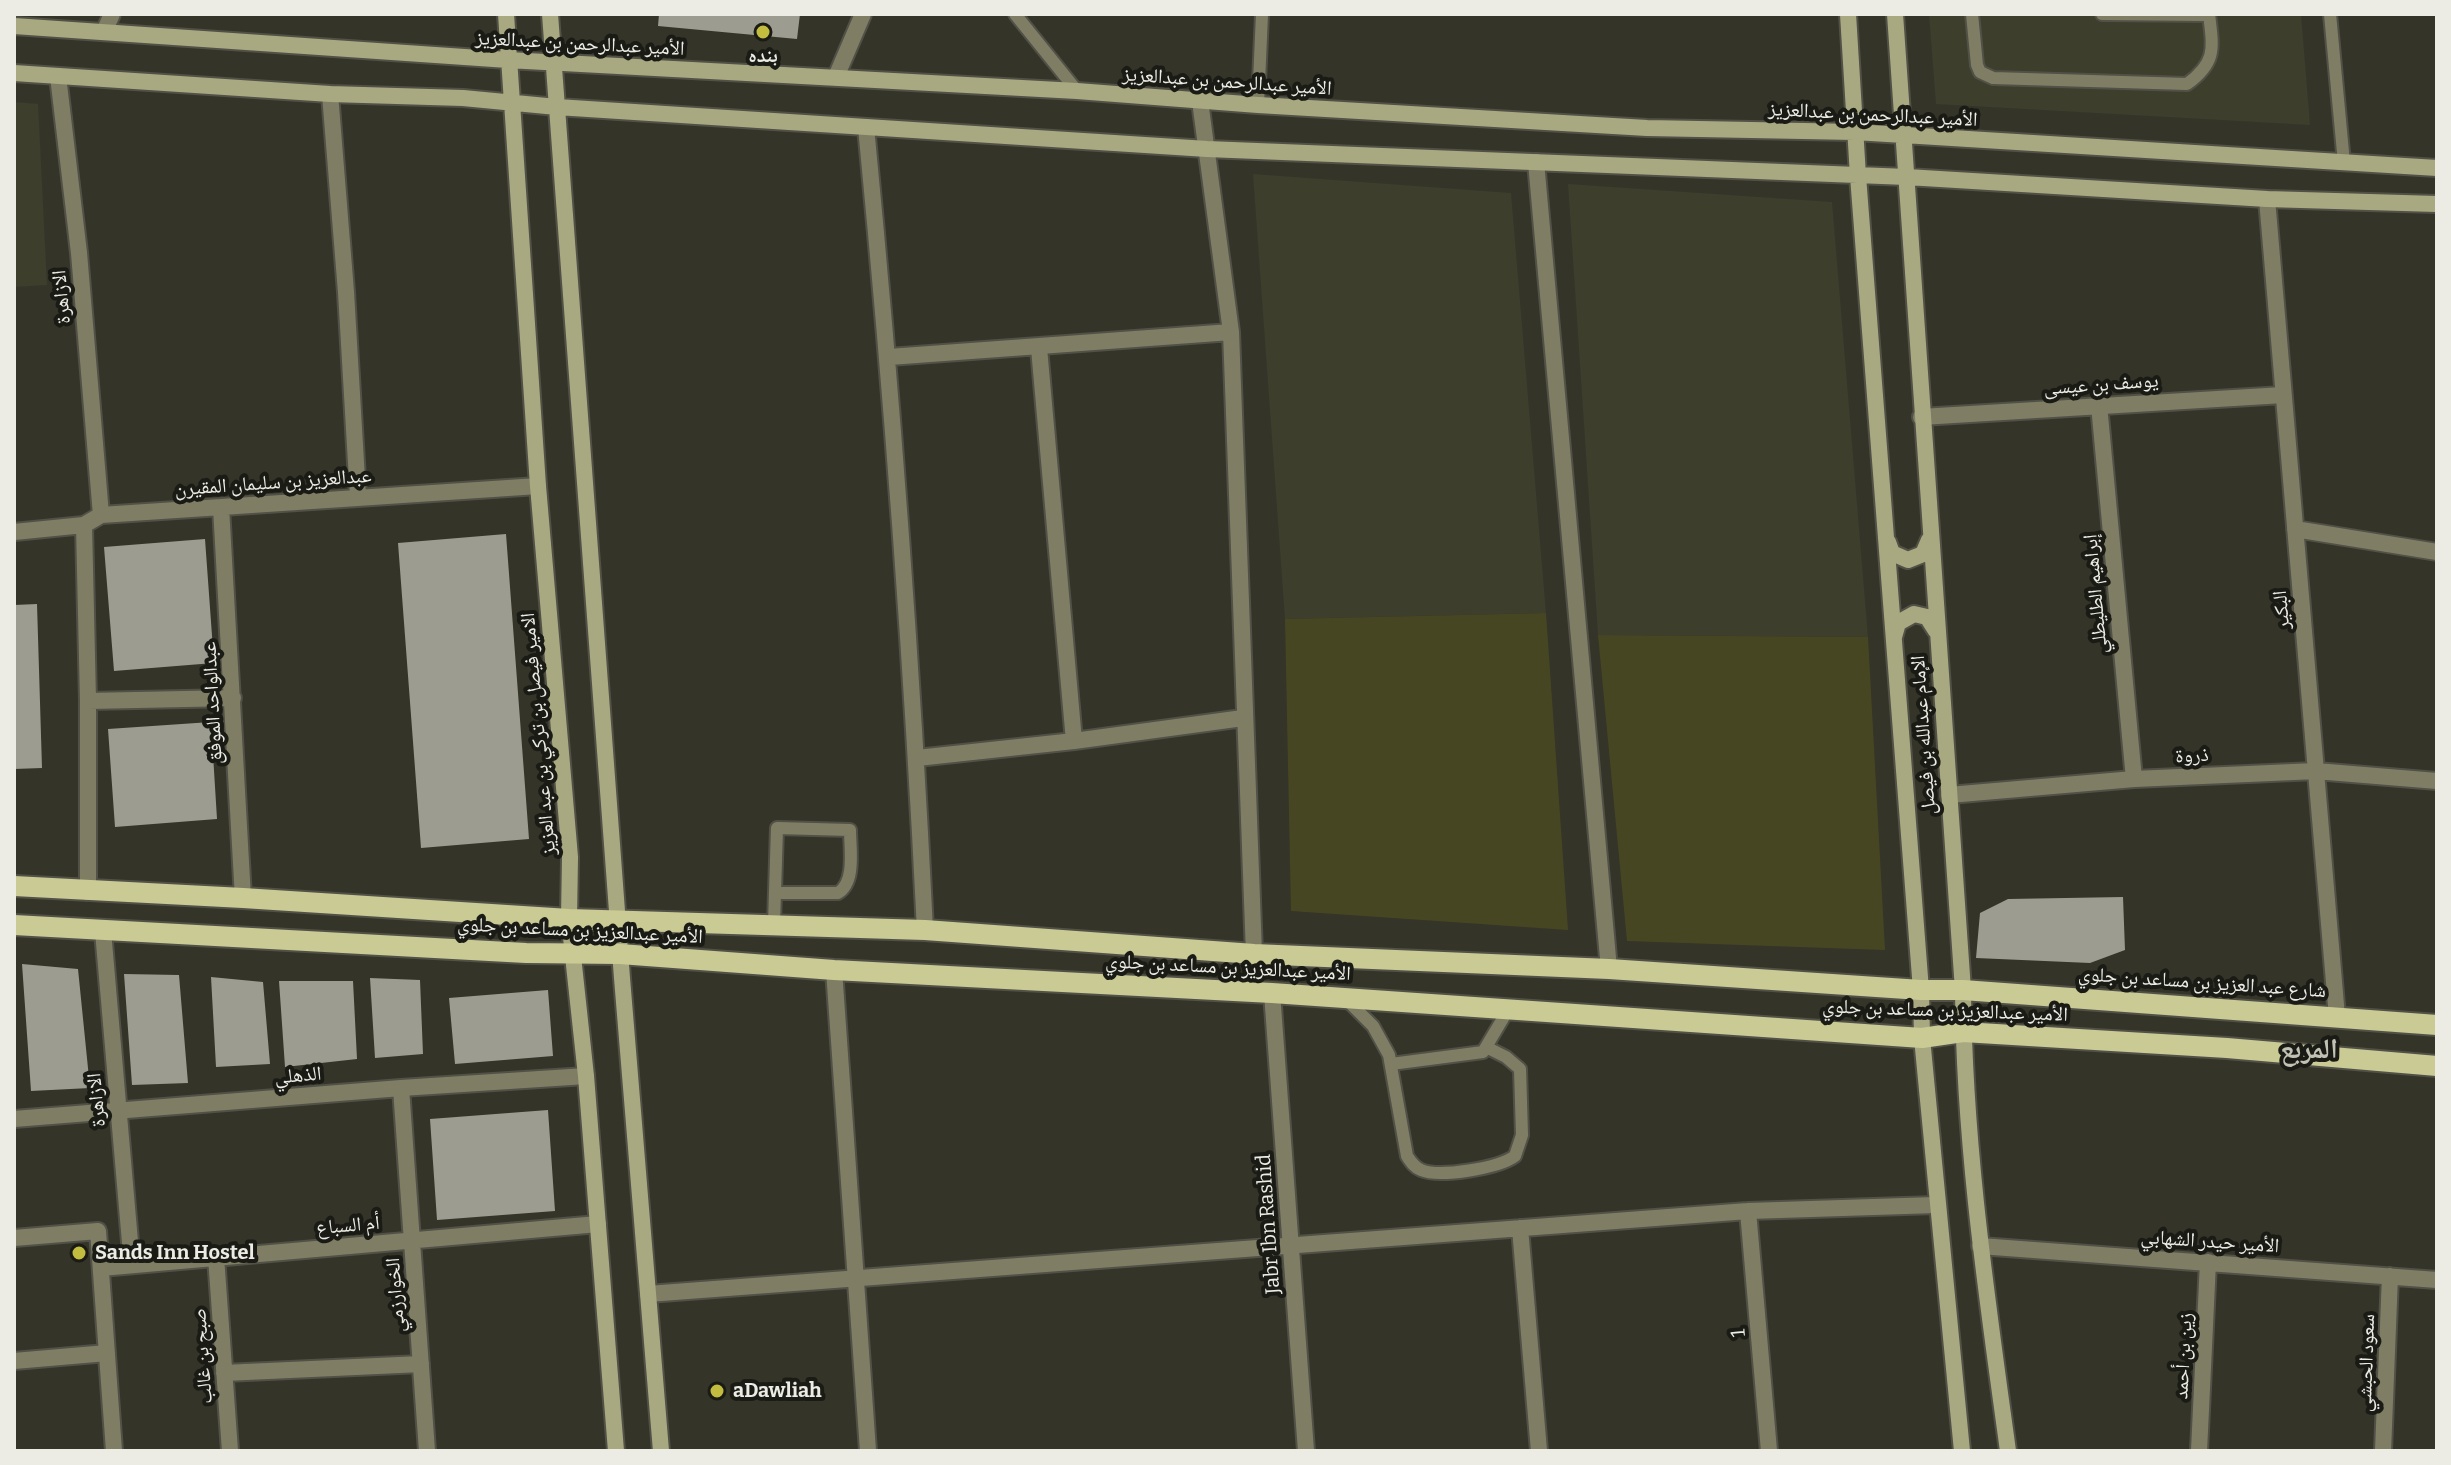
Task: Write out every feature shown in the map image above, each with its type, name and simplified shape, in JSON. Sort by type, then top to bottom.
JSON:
[{"type":"main road","name":"الأمير عبدالعزيز بن مساعد بن جلوي","points":[[14,886],[569,919],[925,930],[1254,954],[1609,969],[1921,990],[1963,990]]},
{"type":"main road","name":"الأمير عبدالعزيز بن مساعد بن جلوي","points":[[14,925],[620,954],[834,970],[1272,993],[1922,1038],[1963,1032],[2227,1048],[2437,1066]]},
{"type":"main road","name":"شارع عبد العزيز بن مساعد بن جلوي","points":[[1963,990],[2437,1025]]},
{"type":"street","points":[[104,32],[112,14]]},
{"type":"street","name":"الامير فيصل بن تركي بن عبد العزيز","points":[[506,14],[538,486],[570,857],[569,919],[586,1076],[616,1451]]},
{"type":"street","points":[[550,14],[620,954],[661,1451]]},
{"type":"street","points":[[836,77],[863,14]]},
{"type":"street","name":"الإمام عبدالله بن فيصل","points":[[1848,14],[1921,990],[1922,1038],[1962,1451]]},
{"type":"street","name":"الإمام عبدالله بن فيصل","points":[[1895,14],[1963,990],[1963,1032],[1980,1246],[2008,1451]]},
{"type":"street","name":"الأمير عبدالرحمن بن عبدالعزيز","points":[[14,26],[508,60],[1077,91],[1647,128],[1855,132],[2437,168]]},
{"type":"street","points":[[14,73],[330,94],[463,98],[557,107],[1207,149],[1907,177],[2267,199],[2437,204]]},
{"type":"street","name":"الازاهرة","points":[[58,76],[79,253],[101,515]]},
{"type":"street","points":[[330,94],[358,497]]},
{"type":"street","points":[[1200,101],[1231,332],[1254,954]]},
{"type":"street","points":[[866,127],[889,357],[917,758],[925,930]]},
{"type":"street","points":[[1536,162],[1609,969]]},
{"type":"street","name":"البكير","points":[[2267,199],[2337,1017]]},
{"type":"street","points":[[889,357],[1231,332]]},
{"type":"street","points":[[1039,348],[1074,741]]},
{"type":"street","name":"يوسف بن عيسى","points":[[1921,417],[2283,395]]},
{"type":"street","name":"إبراهيم الطليطلي","points":[[2099,405],[2134,779]]},
{"type":"street","name":"عبدالعزيز بن سليمان المقيرن","points":[[14,532],[84,525],[101,515],[538,486]]},
{"type":"street","name":"عبدالواحد الموفق","points":[[221,507],[243,898]]},
{"type":"street","points":[[84,525],[88,892]]},
{"type":"street","points":[[1886,537],[1892,553],[1903,559],[1912,559],[1926,550],[1929,529]]},
{"type":"street","points":[[2295,529],[2437,552]]},
{"type":"street","points":[[1894,642],[1898,623],[1914,614],[1931,620],[1937,633]]},
{"type":"street","points":[[88,701],[233,698]]},
{"type":"street","points":[[917,758],[1243,718]]},
{"type":"street","name":"ذروة","points":[[1949,795],[2134,779],[2316,771],[2437,781]]},
{"type":"street","name":"الازاهرة","points":[[103,931],[132,1265]]},
{"type":"street","points":[[834,970],[868,1451]]},
{"type":"street","name":"Jabr Ibn Rashid","points":[[1272,993],[1306,1451]]},
{"type":"street","name":"الذهلي","points":[[14,1119],[586,1076]]},
{"type":"street","name":"الخوارزمي","points":[[401,1088],[427,1451]]},
{"type":"street","points":[[648,1294],[1748,1211],[1936,1205]]},
{"type":"street","name":"1","points":[[1748,1211],[1769,1451]]},
{"type":"street","name":"أم السباع","points":[[101,1268],[598,1224]]},
{"type":"street","points":[[1520,1228],[1539,1451]]},
{"type":"street","points":[[14,1238],[98,1231],[114,1451]]},
{"type":"street","name":"الأمير حيدر الشهابي","points":[[1980,1246],[2437,1280]]},
{"type":"street","name":"صبح بن غالب","points":[[216,1257],[230,1451]]},
{"type":"street","name":"زين بن أحمد","points":[[2199,1451],[2208,1262]]},
{"type":"street","name":"سعود الحبشي","points":[[2383,1451],[2390,1276]]},
{"type":"street","points":[[14,1361],[107,1353]]},
{"type":"street","points":[[224,1373],[421,1364]]},
{"type":"lane","points":[[1015,14],[1077,91]]},
{"type":"lane","points":[[1258,105],[1262,14]]},
{"type":"lane","points":[[1972,14],[1977,65],[1980,72],[1993,78],[2187,84],[2203,73],[2214,52],[2209,15],[2102,14]]},
{"type":"lane","points":[[2330,14],[2344,163]]},
{"type":"lane","points":[[774,924],[777,828],[850,830],[849,878],[845,888],[838,893],[776,893]]},
{"type":"lane","points":[[1346,999],[1382,1040],[1391,1064],[1407,1156],[1414,1166],[1436,1174],[1495,1166],[1515,1156],[1520,1146],[1520,1069],[1488,1048]]},
{"type":"lane","points":[[1391,1064],[1479,1053],[1488,1048],[1508,1010]]},
{"type":"shaded area","points":[[1929,14],[2301,14],[2310,125],[1936,104]]},
{"type":"shaded area","points":[[14,102],[38,104],[47,285],[14,287]]},
{"type":"shaded area","points":[[1253,174],[1511,193],[1546,613],[1285,619]]},
{"type":"shaded area","points":[[1568,184],[1832,202],[1868,637],[1598,635]]},
{"type":"shaded area","points":[[1546,613],[1568,930],[1291,911],[1285,619]]},
{"type":"shaded area","points":[[1598,635],[1868,637],[1885,950],[1627,941]]},
{"type":"building","name":"بنده","points":[[659,14],[800,14],[797,39],[658,26]]},
{"type":"building","points":[[506,534],[529,839],[421,848],[398,543]]},
{"type":"building","points":[[205,539],[214,663],[114,671],[104,547]]},
{"type":"building","points":[[37,604],[42,768],[14,769],[14,605]]},
{"type":"building","points":[[211,722],[217,819],[115,827],[108,729]]},
{"type":"building","points":[[2123,897],[2125,950],[2090,963],[1976,958],[1980,913],[2008,899]]},
{"type":"building","points":[[22,964],[78,969],[90,1088],[31,1091]]},
{"type":"building","points":[[124,974],[179,975],[188,1083],[132,1085]]},
{"type":"building","points":[[211,977],[263,982],[270,1064],[216,1067]]},
{"type":"building","points":[[370,978],[420,980],[423,1054],[375,1058]]},
{"type":"building","points":[[279,981],[353,981],[357,1059],[285,1067]]},
{"type":"building","points":[[548,990],[553,1056],[455,1064],[449,998]]},
{"type":"building","points":[[548,1110],[555,1211],[437,1220],[430,1119]]},
{"type":"place","name":"بنده","points":[[763,32]]},
{"type":"place","name":"Sands Inn Hostel","points":[[79,1253]]},
{"type":"place","name":"aDawliah","points":[[717,1391]]},
{"type":"district","name":"المربع","points":[[2309,1050]]}]
